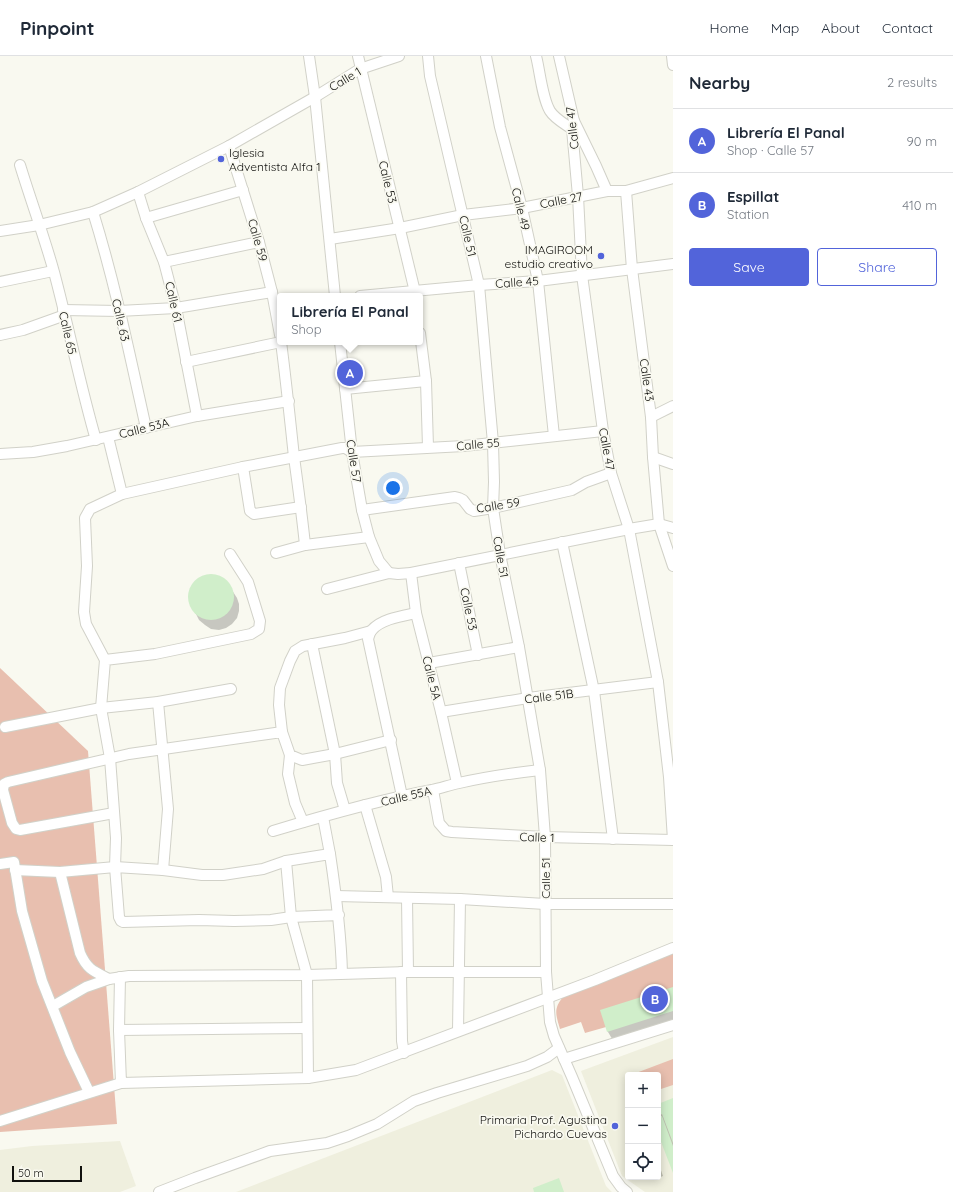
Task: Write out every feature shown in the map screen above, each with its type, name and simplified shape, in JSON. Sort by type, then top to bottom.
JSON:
[{"type":"street","points":[[309,56],[315,97],[335,293]]},
{"type":"street","name":"Calle 53","points":[[358,56],[415,293]]},
{"type":"street","name":"Calle 1","points":[[0,231],[39,225],[93,212],[138,192],[229,146],[315,97],[360,69],[398,56]]},
{"type":"street","name":"Calle 51","points":[[428,56],[430,76],[479,285],[493,443],[493,508],[500,554],[519,647],[540,770],[545,837],[546,972],[550,1022],[554,1036],[613,1176],[621,1187],[627,1192]]},
{"type":"street","name":"Calle 49","points":[[486,56],[500,127],[522,208],[538,281],[554,436]]},
{"type":"street","points":[[536,56],[546,102],[551,112],[557,118],[573,125],[596,166],[607,191]]},
{"type":"street","name":"Calle 47","points":[[559,56],[573,125],[582,275],[603,431],[611,473],[629,529],[658,682],[669,777],[673,840]]},
{"type":"street","points":[[672,56],[673,65]]},
{"type":"street","name":"Calle 59","points":[[229,146],[259,242],[272,292],[277,319]]},
{"type":"street","name":"Calle 65","points":[[20,165],[53,271],[84,398],[96,440]]},
{"type":"street","name":"Calle 27","points":[[330,239],[400,228],[463,215],[522,208],[607,191],[626,191],[673,178]]},
{"type":"street","points":[[146,218],[243,190]]},
{"type":"street","name":"Calle 43","points":[[626,191],[632,269],[652,417],[652,457],[659,524],[673,566]]},
{"type":"street","name":"Calle 61","points":[[138,192],[146,218],[164,262],[176,308],[197,416]]},
{"type":"street","name":"Calle 63","points":[[93,212],[119,311],[146,428]]},
{"type":"street","points":[[164,262],[259,242]]},
{"type":"street","name":"Calle 45","points":[[415,293],[479,285],[538,281],[673,264]]},
{"type":"street","points":[[0,282],[53,271]]},
{"type":"street","points":[[0,335],[23,330],[64,313],[176,308],[272,292]]},
{"type":"street","points":[[186,362],[277,343]]},
{"type":"street","points":[[281,345],[305,545]]},
{"type":"street","name":"Calle 57","points":[[340,345],[352,452],[362,510],[369,537],[379,561],[389,573]]},
{"type":"street","points":[[422,345],[426,381],[428,447]]},
{"type":"street","points":[[345,389],[426,381]]},
{"type":"street","name":"Calle 53A","points":[[0,454],[34,452],[96,440],[197,416],[289,401]]},
{"type":"street","points":[[652,417],[673,406]]},
{"type":"street","name":"Calle 55","points":[[105,660],[86,624],[84,612],[86,566],[85,518],[90,509],[122,494],[243,467],[342,448],[352,452],[493,443],[603,431]]},
{"type":"street","points":[[108,437],[122,494]]},
{"type":"street","points":[[652,457],[673,464]]},
{"type":"street","points":[[243,467],[250,511],[252,513],[254,514],[301,507]]},
{"type":"street","name":"Calle 59","points":[[362,510],[455,497],[463,500],[470,509],[474,511],[572,490],[586,482],[611,473]]},
{"type":"street","points":[[327,589],[389,573],[411,573],[629,529],[659,524],[673,528]]},
{"type":"street","points":[[276,553],[305,545],[369,537]]},
{"type":"street","points":[[562,542],[594,691],[613,839]]},
{"type":"street","points":[[230,554],[248,582],[260,620],[259,629],[251,634],[170,651],[105,660],[101,708],[110,758],[116,838],[115,867],[119,917],[123,922],[199,920],[241,921],[339,915]]},
{"type":"street","name":"Calle 53","points":[[459,563],[478,655]]},
{"type":"street","name":"Calle 5A","points":[[411,573],[416,613],[457,783]]},
{"type":"street","points":[[402,796],[368,639],[371,631],[377,625],[391,619],[416,613]]},
{"type":"street","points":[[303,822],[295,803],[288,774],[290,755],[282,732],[279,706],[280,688],[285,672],[296,650],[303,646],[345,638],[371,631]]},
{"type":"street","points":[[312,644],[335,754],[337,783],[345,810]]},
{"type":"street","points":[[429,663],[519,647]]},
{"type":"street","name":"Calle 51B","points":[[441,712],[528,698],[658,682]]},
{"type":"street","points":[[5,726],[101,708],[158,702],[231,689]]},
{"type":"street","points":[[158,702],[168,809],[163,870]]},
{"type":"street","points":[[114,813],[20,830],[16,829],[12,824],[3,790],[4,784],[129,754],[282,732]]},
{"type":"street","points":[[290,755],[302,760],[335,754],[391,740]]},
{"type":"street","name":"Calle 55A","points":[[273,832],[345,810],[422,791],[433,790],[499,774],[540,770]]},
{"type":"street","name":"Calle 1","points":[[433,790],[439,823],[446,831],[545,837],[673,840]]},
{"type":"street","points":[[365,805],[386,877],[388,897]]},
{"type":"street","points":[[323,817],[339,915],[342,973]]},
{"type":"street","points":[[15,870],[60,872],[115,867],[163,870],[202,875],[222,875],[263,870],[286,861],[330,854]]},
{"type":"street","points":[[286,861],[291,917],[306,975],[308,1078]]},
{"type":"street","points":[[0,864],[14,862],[22,911],[42,981],[70,1052],[89,1092]]},
{"type":"street","points":[[60,872],[80,953],[85,964],[92,970],[109,979]]},
{"type":"street","points":[[336,896],[460,899],[545,904],[673,904]]},
{"type":"street","points":[[404,1053],[402,1041],[407,898]]},
{"type":"street","points":[[458,1031],[460,899]]},
{"type":"street","points":[[0,1121],[121,1083],[308,1078],[356,1070],[548,998],[673,948]]},
{"type":"street","points":[[53,1006],[86,987],[109,979],[129,976],[306,975],[404,972],[546,972]]},
{"type":"street","points":[[120,977],[119,1030],[121,1083]]},
{"type":"street","points":[[564,1059],[673,1025]]},
{"type":"street","points":[[119,1030],[307,1028]]},
{"type":"street","points":[[159,1192],[270,1151],[327,1142],[348,1136],[377,1124],[414,1101],[527,1066],[547,1057],[559,1048]]},
{"type":"shaded area","points":[[0,668],[88,751],[117,1124],[0,1132]]},
{"type":"shaded area","points":[[673,952],[673,1008],[585,1033],[581,1022],[560,1029],[556,1012],[563,997],[608,980]]},
{"type":"shaded area","name":"Primaria Prof. Agustina Pichardo Cuevas","points":[[673,1037],[673,1192],[645,1192],[628,1180],[661,1180],[661,1072],[625,1072],[625,1178],[622,1176],[581,1071]]},
{"type":"shaded area","points":[[673,1059],[673,1085],[661,1089],[661,1072],[639,1072]]},
{"type":"shaded area","points":[[552,1070],[562,1075],[606,1186],[612,1192],[236,1192]]},
{"type":"shaded area","points":[[120,1141],[136,1186],[120,1192],[0,1192],[0,1150],[32,1146]]},
{"type":"building","points":[[211,574],[224,578],[230,584],[234,597],[230,610],[224,616],[211,620],[198,616],[192,610],[188,597],[192,584],[198,578]]},
{"type":"building","points":[[673,987],[673,1011],[607,1032],[600,1010]]},
{"type":"building","points":[[673,1098],[673,1143],[661,1114],[661,1103]]},
{"type":"building","points":[[661,1116],[673,1146],[673,1173],[661,1142]]},
{"type":"building","points":[[559,1178],[564,1192],[534,1192],[533,1188]]},
{"type":"place","name":"Iglesia Adventista Alfa 1","points":[[221,159]]},
{"type":"place","name":"IMAGIROOM estudio creativo","points":[[601,256]]},
{"type":"place","name":"Librería El Panal","points":[[350,373]]},
{"type":"place","name":"Espillat","points":[[655,999]]},
{"type":"place","name":"Primaria Prof. Agustina Pichardo Cuevas","points":[[615,1126]]}]
